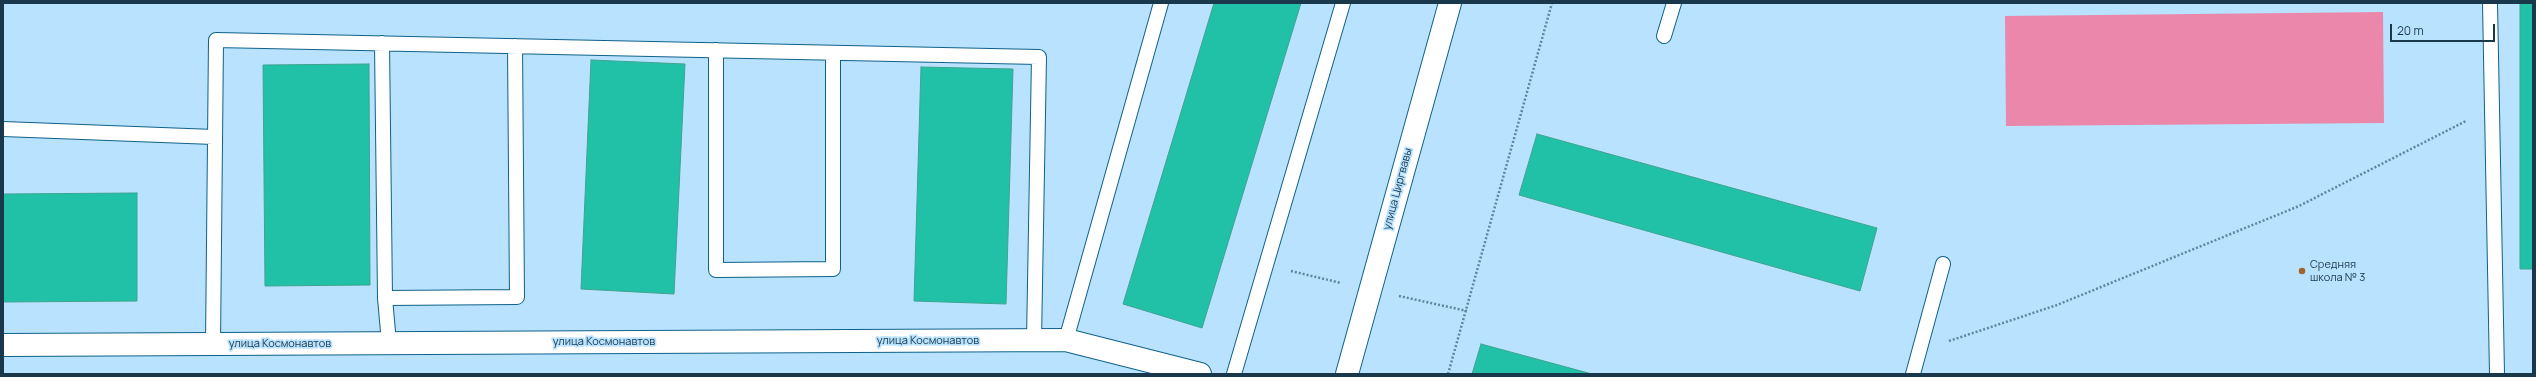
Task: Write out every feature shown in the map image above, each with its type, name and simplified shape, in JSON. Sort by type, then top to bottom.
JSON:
[{"type":"street","name":"улица Циргвавы","points":[[1347,374],[1450,3]]},
{"type":"street","name":"улица Космонавтов","points":[[3,345],[1066,340],[1200,374]]},
{"type":"lane","points":[[1066,340],[1161,3]]},
{"type":"lane","points":[[1234,374],[1343,3]]},
{"type":"lane","points":[[1664,36],[1674,3]]},
{"type":"lane","points":[[2490,3],[2497,374]]},
{"type":"lane","points":[[213,344],[216,40],[1039,57],[1034,340]]},
{"type":"lane","points":[[382,43],[385,298],[388,344]]},
{"type":"lane","points":[[385,298],[517,297],[514,46]]},
{"type":"lane","points":[[716,50],[716,270],[833,270],[833,53]]},
{"type":"lane","points":[[3,129],[214,137]]},
{"type":"lane","points":[[1913,373],[1943,264]]},
{"type":"path","points":[[1448,374],[1552,3]]},
{"type":"path","points":[[1913,373],[1951,339],[2057,305],[2299,206],[2491,108]]},
{"type":"shaded area","points":[[2383,12],[2384,123],[2006,126],[2005,16]]},
{"type":"building","points":[[1214,3],[1301,3],[1202,328],[1123,304]]},
{"type":"building","points":[[2520,3],[2533,3],[2533,269],[2520,269]]},
{"type":"building","points":[[591,60],[685,64],[674,294],[581,289]]},
{"type":"building","points":[[369,64],[370,285],[265,286],[263,65]]},
{"type":"building","points":[[921,67],[1013,69],[1006,304],[914,301]]},
{"type":"building","points":[[1537,134],[1877,228],[1860,291],[1519,195]]},
{"type":"building","points":[[137,193],[137,301],[3,302],[3,194]]},
{"type":"building","points":[[1481,344],[1592,374],[1472,374]]},
{"type":"place","name":"Средняя школа № 3","points":[[2302,271]]}]
